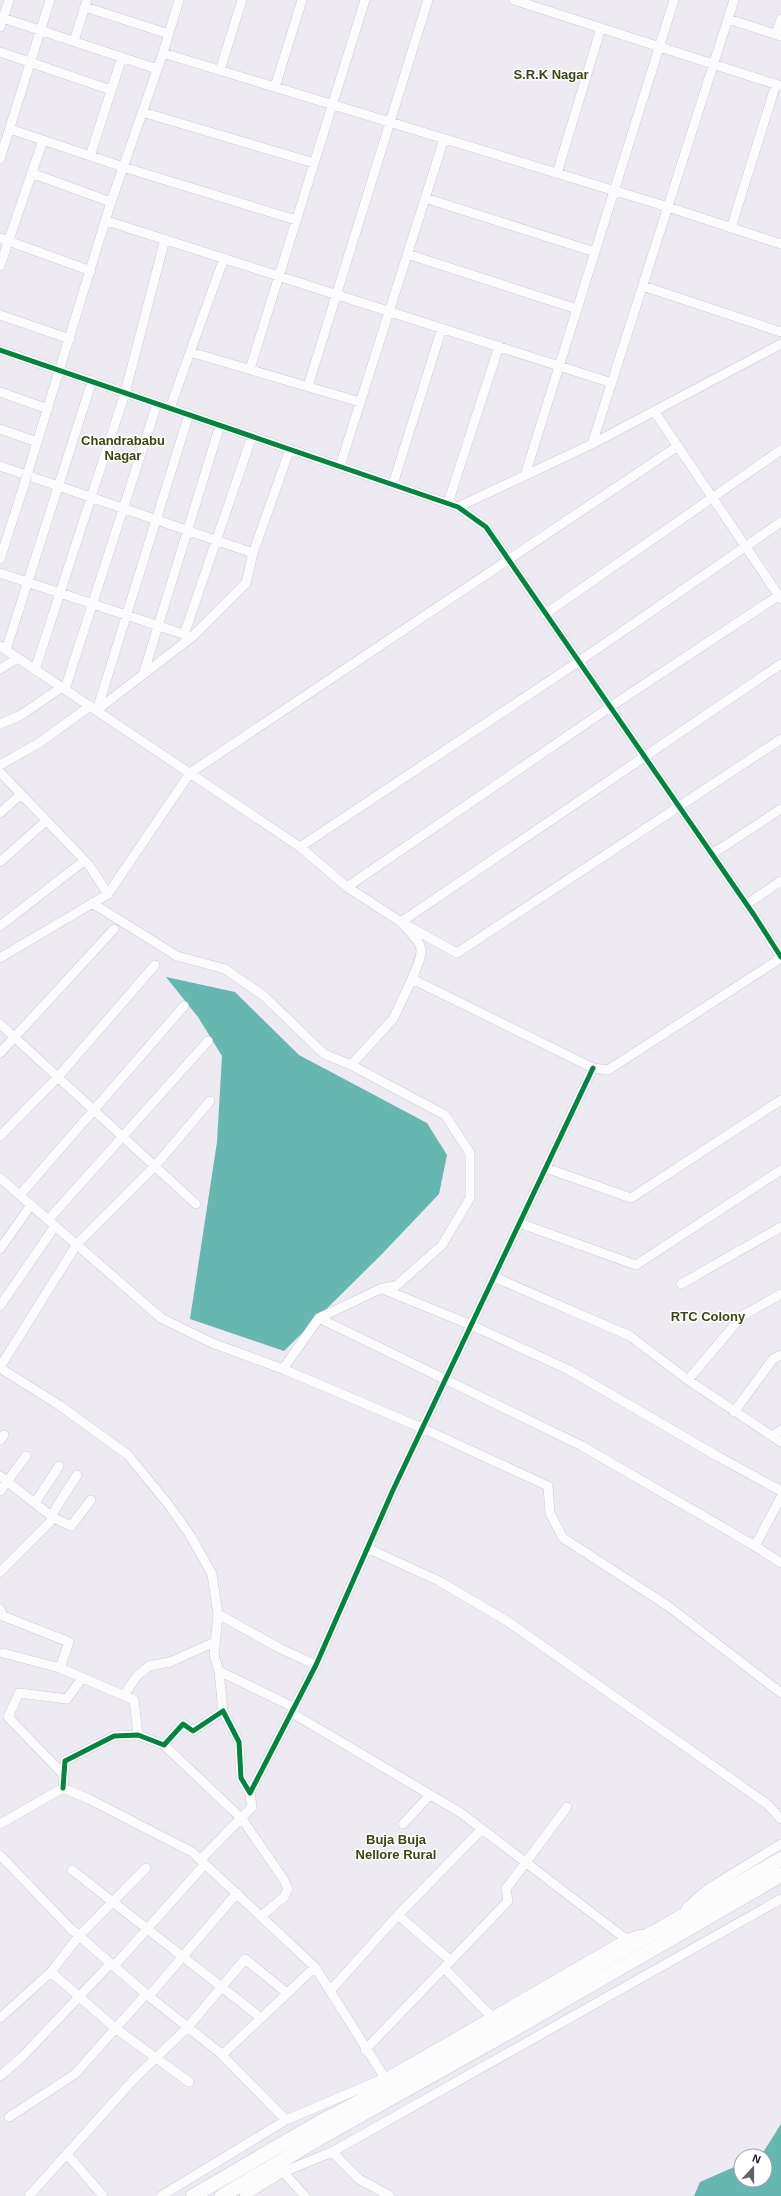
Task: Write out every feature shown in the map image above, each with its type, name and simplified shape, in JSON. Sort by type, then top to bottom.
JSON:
[{"type":"highway","points":[[193,2196],[320,2122],[390,2086],[496,2026],[597,1965],[781,1860]]},
{"type":"highway","points":[[222,2196],[320,2138],[511,2031],[781,1875]]},
{"type":"street","points":[[9,0],[1,20],[41,30],[157,69]]},
{"type":"street","points":[[0,159],[50,0]]},
{"type":"street","points":[[0,559],[107,221],[111,202],[163,53],[177,0]]},
{"type":"street","points":[[220,70],[242,0]]},
{"type":"street","points":[[274,87],[302,0]]},
{"type":"street","points":[[250,369],[365,0]]},
{"type":"street","points":[[308,386],[428,0]]},
{"type":"street","points":[[514,0],[779,85],[731,228]]},
{"type":"street","points":[[525,475],[674,0]]},
{"type":"street","points":[[592,444],[734,0]]},
{"type":"street","points":[[74,41],[86,3],[169,34]]},
{"type":"street","points":[[728,19],[779,35],[781,18]]},
{"type":"street","points":[[557,173],[601,28]]},
{"type":"street","points":[[0,52],[111,90]]},
{"type":"street","points":[[163,53],[614,190],[781,244]]},
{"type":"street","points":[[90,156],[122,57]]},
{"type":"street","points":[[142,112],[314,163]]},
{"type":"street","points":[[10,129],[123,167],[296,220]]},
{"type":"street","points":[[340,466],[444,139]]},
{"type":"street","points":[[0,266],[4,240],[43,140]]},
{"type":"street","points":[[30,173],[111,202]]},
{"type":"street","points":[[426,198],[595,252]]},
{"type":"street","points":[[107,221],[612,383]]},
{"type":"street","points":[[35,670],[125,393],[165,239]]},
{"type":"street","points":[[4,240],[91,271]]},
{"type":"street","points":[[407,254],[577,309]]},
{"type":"street","points":[[170,408],[224,258]]},
{"type":"street","points":[[643,286],[781,332]]},
{"type":"street","points":[[0,315],[70,339]]},
{"type":"street","points":[[392,484],[442,328]]},
{"type":"street","points":[[458,507],[592,444],[781,344]]},
{"type":"street","points":[[448,504],[499,346]]},
{"type":"street","points":[[0,350],[458,507],[486,527],[578,662],[747,904],[781,958],[608,1070],[593,1068],[412,979]]},
{"type":"street","points":[[190,352],[360,402]]},
{"type":"street","points":[[92,382],[28,583],[3,648],[300,847],[347,887],[401,922],[457,953],[781,739]]},
{"type":"street","points":[[0,392],[48,408]]},
{"type":"street","points":[[0,724],[21,715],[64,688],[93,604],[157,404]]},
{"type":"street","points":[[347,887],[610,707],[780,596],[654,411]]},
{"type":"street","points":[[94,708],[126,616],[188,414]]},
{"type":"street","points":[[143,675],[220,425]]},
{"type":"street","points":[[0,428],[38,442]]},
{"type":"street","points":[[188,636],[216,541],[252,436]]},
{"type":"street","points":[[2,954],[108,894],[190,773],[678,446]]},
{"type":"street","points":[[0,765],[39,743],[143,675],[246,583],[253,553],[290,449]]},
{"type":"street","points":[[545,614],[781,450]]},
{"type":"street","points":[[0,466],[253,553]]},
{"type":"street","points":[[300,847],[578,662],[781,522]]},
{"type":"street","points":[[0,574],[188,636]]},
{"type":"street","points":[[0,669],[18,658]]},
{"type":"street","points":[[401,922],[781,664]]},
{"type":"street","points":[[0,772],[84,861],[108,894]]},
{"type":"street","points":[[0,813],[21,794]]},
{"type":"street","points":[[712,854],[781,808]]},
{"type":"street","points":[[0,862],[46,821]]},
{"type":"street","points":[[0,926],[84,861]]},
{"type":"street","points":[[747,904],[781,880]]},
{"type":"street","points":[[92,903],[177,956],[225,969],[264,996],[324,1054],[351,1065],[445,1115],[470,1153],[470,1198],[442,1245],[396,1286],[382,1288],[319,1318],[283,1369]]},
{"type":"street","points":[[351,1065],[393,1019],[412,979],[422,953],[420,942],[401,922]]},
{"type":"street","points":[[0,1053],[114,929]]},
{"type":"street","points":[[0,1136],[58,1077],[155,965]]},
{"type":"street","points":[[20,1195],[184,1006]]},
{"type":"street","points":[[0,1024],[196,1204]]},
{"type":"street","points":[[48,1220],[208,1041]]},
{"type":"street","points":[[250,1793],[316,1665],[367,1548],[444,1379],[593,1068]]},
{"type":"street","points":[[546,1168],[631,1198],[781,1100]]},
{"type":"street","points":[[0,2076],[22,2057],[78,1997],[112,1965],[147,1928],[202,1862],[252,1807],[250,1793],[241,1778],[239,1742],[223,1711],[219,1671],[214,1655],[218,1614],[212,1574],[190,1535],[168,1504],[128,1456],[59,1405],[0,1368],[77,1244],[155,1166],[210,1101]]},
{"type":"street","points":[[519,1223],[636,1265],[781,1170]]},
{"type":"street","points":[[1,1181],[20,1195],[161,1318],[212,1343],[283,1369],[422,1428],[548,1486],[550,1513],[563,1538],[668,1606],[781,1693]]},
{"type":"street","points":[[0,1249],[31,1205]]},
{"type":"street","points":[[0,1306],[55,1226]]},
{"type":"street","points":[[682,1284],[781,1227]]},
{"type":"street","points":[[494,1277],[630,1336],[688,1380],[781,1442]]},
{"type":"street","points":[[382,1288],[471,1325],[569,1370],[717,1456],[781,1491]]},
{"type":"street","points":[[688,1380],[742,1316],[781,1294]]},
{"type":"street","points":[[319,1318],[582,1446],[755,1546],[781,1563]]},
{"type":"street","points":[[734,1412],[773,1359],[781,1355]]},
{"type":"street","points":[[773,1436],[781,1430]]},
{"type":"street","points":[[0,1491],[26,1456]]},
{"type":"street","points":[[35,1503],[59,1466]]},
{"type":"street","points":[[0,1572],[53,1517],[77,1475]]},
{"type":"street","points":[[0,1476],[53,1517],[71,1526],[91,1500]]},
{"type":"street","points":[[755,1546],[781,1496]]},
{"type":"street","points":[[367,1548],[439,1581],[507,1621],[767,1804],[781,1819]]},
{"type":"street","points":[[0,1610],[3,1616],[69,1642],[60,1668]]},
{"type":"street","points":[[218,1614],[282,1649],[316,1665]]},
{"type":"street","points":[[124,1695],[137,1676],[149,1666],[170,1662],[215,1642]]},
{"type":"street","points":[[3,1653],[60,1668],[134,1700],[138,1735]]},
{"type":"street","points":[[219,1671],[293,1710],[461,1813],[626,1939]]},
{"type":"street","points":[[63,1774],[8,1717],[19,1693],[66,1699],[82,1678]]},
{"type":"street","points":[[164,1745],[183,1724],[193,1731],[223,1711]]},
{"type":"street","points":[[63,1788],[65,1761],[114,1736],[138,1735],[164,1745],[242,1818],[284,1880],[288,1888],[284,1897],[261,1916]]},
{"type":"street","points":[[0,1824],[63,1788]]},
{"type":"street","points":[[63,1788],[89,1799],[185,1849],[237,1893],[315,1967],[365,2050],[385,2078]]},
{"type":"street","points":[[403,1824],[430,1795]]},
{"type":"street","points":[[365,2050],[508,1901],[506,1889],[567,1807]]},
{"type":"street","points":[[330,1991],[398,1915],[482,1829]]},
{"type":"street","points":[[160,2196],[286,2120],[385,2078],[626,1939],[666,1926],[706,1890],[781,1844]]},
{"type":"street","points":[[0,1855],[79,1936],[147,1995],[222,2055],[286,2120]]},
{"type":"street","points":[[0,2018],[51,1972],[79,1936],[146,1868]]},
{"type":"street","points":[[72,1870],[261,2018]]},
{"type":"street","points":[[9,2117],[75,2074],[115,2028],[182,1957],[237,1893]]},
{"type":"street","points":[[244,2196],[283,2172],[332,2152],[781,1899]]},
{"type":"street","points":[[398,1915],[448,1965],[492,2017]]},
{"type":"street","points":[[29,2196],[156,2058],[188,2027],[245,1959],[288,1993]]},
{"type":"street","points":[[222,2055],[315,1967]]},
{"type":"street","points":[[51,1972],[115,2028],[189,2082]]},
{"type":"street","points":[[332,2152],[359,2179],[390,2196]]},
{"type":"street","points":[[67,2154],[103,2196]]},
{"type":"street","points":[[283,2172],[305,2196]]},
{"type":"shaded area","points":[[166,977],[235,992],[299,1055],[427,1123],[447,1155],[439,1194],[382,1254],[284,1351],[190,1319],[217,1142],[222,1056],[198,1017]]},
{"type":"shaded area","points":[[781,2124],[781,2196],[694,2196],[700,2182],[733,2168],[733,2188],[773,2188],[773,2148],[766,2148]]},
{"type":"cycle path","points":[[0,350],[458,507],[486,527],[754,915],[781,957]]},
{"type":"cycle path","points":[[63,1788],[65,1761],[114,1736],[138,1735],[164,1745],[183,1724],[193,1731],[223,1711],[239,1742],[241,1778],[250,1793],[316,1665],[393,1490],[593,1068]]},
{"type":"district","name":"S.R.K Nagar","points":[[551,74]]},
{"type":"district","name":"Chandrababu Nagar","points":[[123,448]]},
{"type":"district","name":"RTC Colony","points":[[708,1316]]},
{"type":"district","name":"Buja Buja Nellore Rural","points":[[396,1846]]}]
